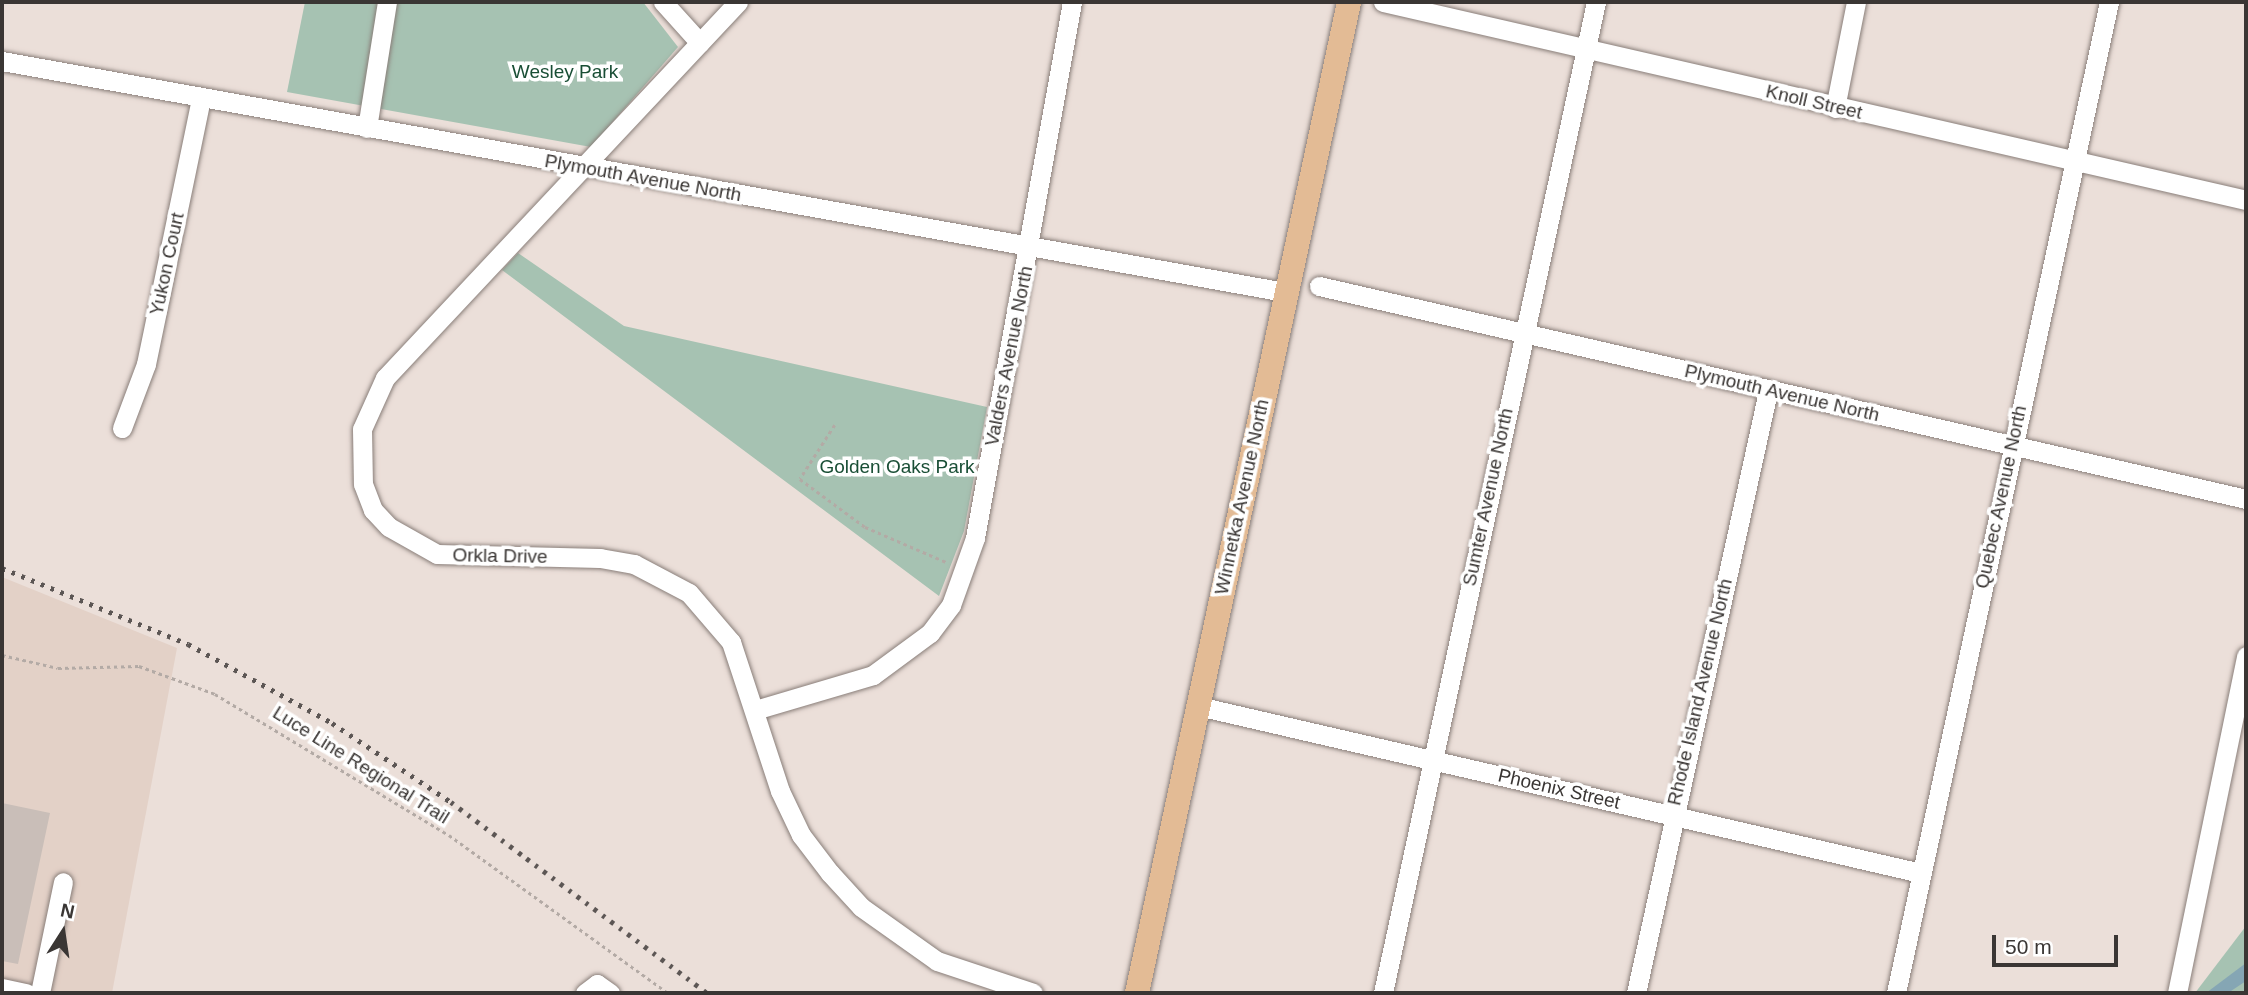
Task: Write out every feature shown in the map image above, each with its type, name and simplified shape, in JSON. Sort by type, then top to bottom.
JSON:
[{"type":"main road","name":"Winnetka Avenue North","points":[[1137,993],[1349,2]]},
{"type":"street","points":[[367,128],[387,2]]},
{"type":"street","points":[[663,2],[700,43]]},
{"type":"street","name":"Orkla Drive","points":[[738,2],[588,168],[385,379],[362,429],[363,484],[373,510],[388,527],[437,554],[600,558],[660,576],[689,593],[731,642],[780,791],[801,835],[861,906],[937,961],[1033,993]]},
{"type":"street","name":"Valders Avenue North","points":[[755,710],[841,687],[903,657],[951,605],[966,572],[1029,248],[1072,2]]},
{"type":"street","name":"Knoll Street","points":[[1383,2],[1587,47],[1835,108],[2246,200]]},
{"type":"street","name":"Sumter Avenue North","points":[[1383,993],[1597,2]]},
{"type":"street","points":[[1835,108],[1856,2]]},
{"type":"street","name":"Quebec Avenue North","points":[[1896,993],[2109,2]]},
{"type":"street","name":"Plymouth Avenue North","points":[[2,61],[1285,292]]},
{"type":"street","name":"Yukon Court","points":[[122,428],[146,364],[201,98]]},
{"type":"street","name":"Plymouth Avenue North","points":[[1319,286],[2246,499]]},
{"type":"street","name":"Rhode Island Avenue North","points":[[1636,993],[1673,815],[1769,391]]},
{"type":"street","points":[[2177,993],[2244,680],[2246,656]]},
{"type":"street","name":"Phoenix Street","points":[[1198,706],[1921,873]]},
{"type":"street","points":[[40,993],[63,882]]},
{"type":"street","points":[[585,993],[597,984],[610,993]]},
{"type":"street","points":[[2,988],[26,993]]},
{"type":"path","points":[[835,425],[800,479],[865,527],[966,572]]},
{"type":"path","name":"Luce Line Regional Trail","points":[[2,655],[58,668],[139,666],[215,694],[449,835],[668,993]]},
{"type":"shaded area","points":[[2,577],[177,648],[112,993],[2,993]]},
{"type":"green space","name":"Wesley Park","points":[[305,2],[643,2],[678,47],[591,147],[287,92]]},
{"type":"green space","name":"Golden Oaks Park","points":[[518,253],[624,326],[987,407],[964,531],[939,596],[502,270]]},
{"type":"green space","points":[[2246,926],[2246,993],[2195,993]]},
{"type":"water","points":[[2246,963],[2246,981],[2228,993],[2206,993]]},
{"type":"building","points":[[2,803],[50,813],[18,964],[2,961]]},
{"type":"railway","points":[[2,568],[188,644],[332,723],[451,802],[707,993]]}]
